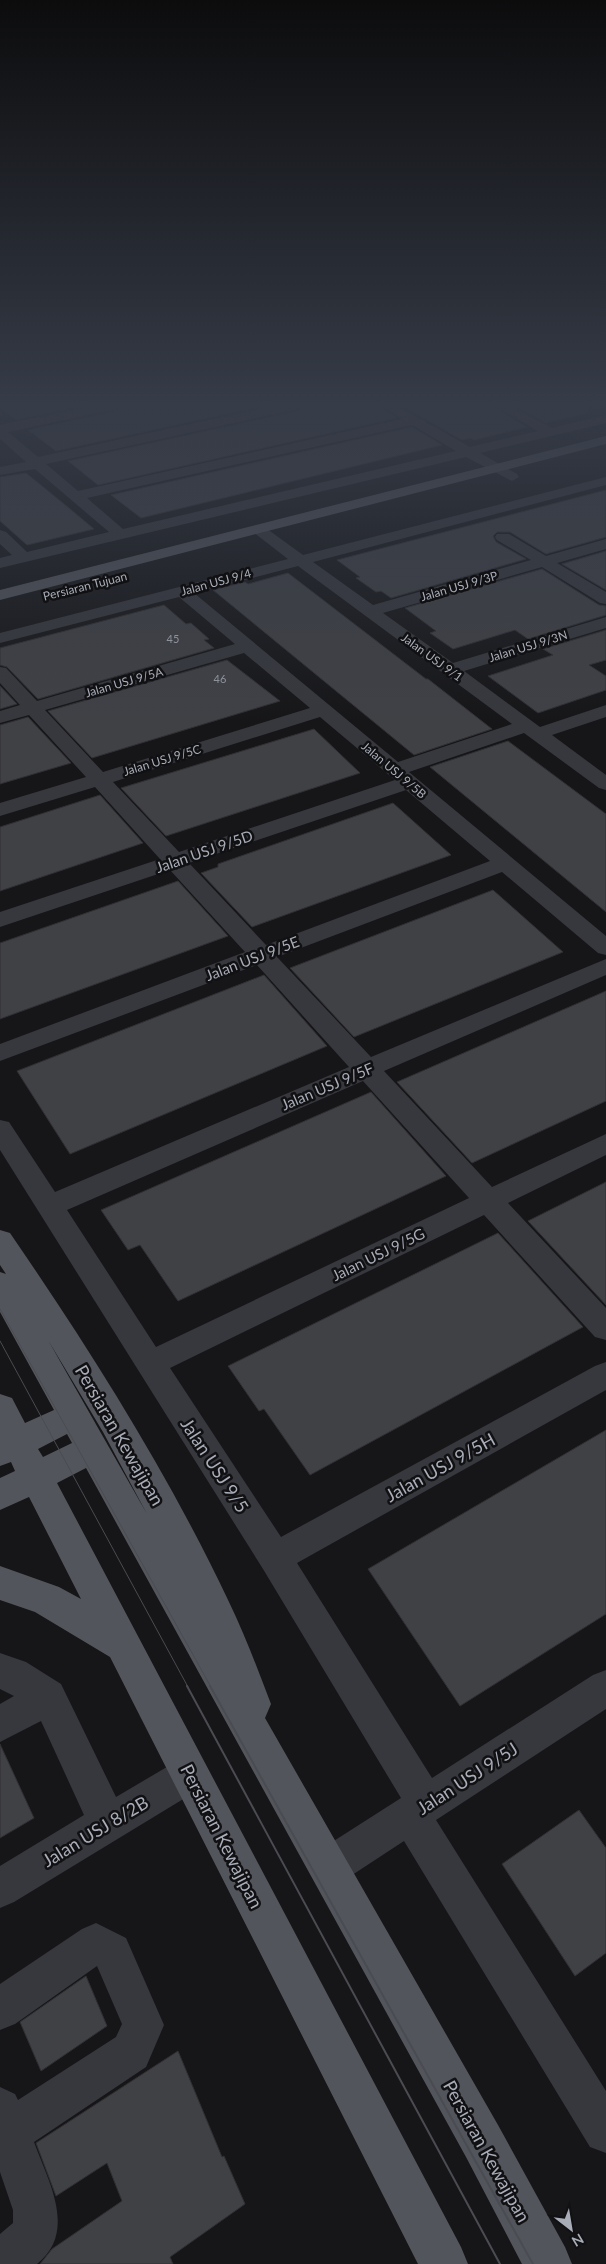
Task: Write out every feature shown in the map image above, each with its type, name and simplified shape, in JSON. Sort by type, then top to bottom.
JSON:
[{"type":"main road","name":"Persiaran Tujuan","points":[[0,608],[346,511]]},
{"type":"main road","name":"Persiaran Tujuan","points":[[0,595],[366,511]]},
{"type":"main road","name":"Persiaran Kewajipan","points":[[0,1241],[64,1336],[145,1474],[216,1613],[293,1804]]},
{"type":"main road","name":"Persiaran Kewajipan","points":[[0,1284],[82,1433],[482,2141],[548,2264]]},
{"type":"main road","name":"Persiaran Kewajipan","points":[[0,1408],[18,1457],[123,1644],[444,2264]]},
{"type":"main road","points":[[0,1495],[18,1457],[82,1433]]},
{"type":"main road","points":[[0,1583],[46,1599],[123,1644]]},
{"type":"street","points":[[93,511],[121,535]]},
{"type":"street","points":[[0,563],[223,511]]},
{"type":"street","name":"Jalan USJ 9/4","points":[[0,638],[491,511]]},
{"type":"street","points":[[474,515],[544,562],[606,599]]},
{"type":"street","name":"Jalan USJ 9/1","points":[[264,534],[606,784]]},
{"type":"street","points":[[0,535],[24,558]]},
{"type":"street","name":"Jalan USJ 9/3P","points":[[370,611],[606,544]]},
{"type":"street","name":"Jalan USJ 9/5B","points":[[182,591],[606,948]]},
{"type":"street","name":"Jalan USJ 9/3N","points":[[450,670],[606,622]]},
{"type":"street","name":"Jalan USJ 9/5A","points":[[0,716],[248,646]]},
{"type":"street","points":[[0,672],[606,1328]]},
{"type":"street","name":"Jalan USJ 9/5C","points":[[0,810],[323,710]]},
{"type":"street","name":"Jalan USJ 9/5D","points":[[0,920],[174,861],[532,730],[606,711]]},
{"type":"street","name":"Jalan USJ 9/5E","points":[[0,1053],[505,863]]},
{"type":"street","name":"Jalan USJ 9/5F","points":[[48,1206],[606,966]]},
{"type":"street","name":"Jalan USJ 9/5","points":[[0,1129],[275,1558],[418,1810],[606,2131]]},
{"type":"street","name":"Jalan USJ 9/5G","points":[[150,1364],[606,1144]]},
{"type":"street","name":"Jalan USJ 9/5H","points":[[275,1558],[606,1375]]},
{"type":"street","points":[[0,1672],[13,1675],[48,1698],[108,1823]]},
{"type":"street","name":"Jalan USJ 9/5J","points":[[328,1867],[606,1688]]},
{"type":"street","points":[[0,1724],[48,1698]]},
{"type":"street","name":"Jalan USJ 8/2B","points":[[0,1888],[190,1774]]},
{"type":"street","points":[[0,2262],[23,2246],[35,2232],[36,2210],[3,2126]]},
{"type":"lane","points":[[0,2009],[96,1943],[112,1952],[143,2025],[131,2052],[3,2126]]},
{"type":"building","points":[[0,511],[72,511],[94,529],[27,545],[0,521]]},
{"type":"building","points":[[131,511],[171,511],[141,518]]},
{"type":"building","points":[[527,511],[606,511],[606,537],[546,554],[510,532],[497,532],[493,536],[496,542],[526,559],[391,598],[381,591],[376,592],[356,578],[360,577],[337,560]]},
{"type":"building","points":[[606,551],[606,590],[562,564]]},
{"type":"building","points":[[542,569],[599,605],[606,606],[606,615],[528,639],[515,630],[453,649],[430,633],[436,631],[405,608]]},
{"type":"building","points":[[288,573],[492,729],[414,755],[213,590],[245,582],[248,584]]},
{"type":"building","points":[[164,605],[186,624],[191,623],[209,639],[204,640],[214,648],[38,699],[7,667],[0,665],[0,648]]},
{"type":"building","points":[[606,630],[606,660],[589,665],[606,676],[606,690],[538,713],[488,676],[553,655],[543,649]]},
{"type":"building","points":[[227,660],[280,701],[92,758],[48,711]]},
{"type":"building","points":[[0,686],[17,704],[0,709]]},
{"type":"building","points":[[28,717],[71,763],[0,784],[0,725]]},
{"type":"building","points":[[314,729],[360,773],[166,836],[121,788]]},
{"type":"building","points":[[508,741],[606,814],[606,912],[430,767]]},
{"type":"building","points":[[100,795],[143,843],[0,891],[0,827]]},
{"type":"building","points":[[393,803],[451,855],[252,927],[201,873],[218,867],[218,864]]},
{"type":"building","points":[[178,881],[228,936],[0,1019],[0,943]]},
{"type":"building","points":[[493,890],[563,952],[354,1037],[290,968]]},
{"type":"building","points":[[264,975],[327,1046],[70,1154],[17,1071]]},
{"type":"building","points":[[606,991],[606,1101],[472,1163],[397,1082]]},
{"type":"building","points":[[371,1092],[446,1176],[178,1301],[140,1245],[128,1250],[101,1210]]},
{"type":"building","points":[[606,1182],[606,1305],[528,1221]]},
{"type":"building","points":[[498,1233],[583,1327],[310,1475],[264,1409],[259,1411],[228,1366]]},
{"type":"building","points":[[606,1430],[606,1614],[460,1706],[368,1569]]},
{"type":"building","points":[[0,1744],[34,1818],[0,1838]]},
{"type":"building","points":[[579,1810],[606,1848],[606,1953],[575,1976],[502,1864]]},
{"type":"building","points":[[86,1976],[107,2026],[41,2071],[20,2022]]},
{"type":"building","points":[[178,2051],[222,2157],[224,2156],[245,2204],[170,2257],[173,2264],[40,2264],[52,2249],[122,2201],[107,2163],[56,2196],[36,2143]]},
{"type":"tram line","points":[[0,1309],[211,1687]]},
{"type":"tram line","points":[[0,1341],[188,1687]]},
{"type":"tram line","points":[[187,1686],[500,2264]]},
{"type":"tram line","points":[[210,1686],[533,2264]]}]
